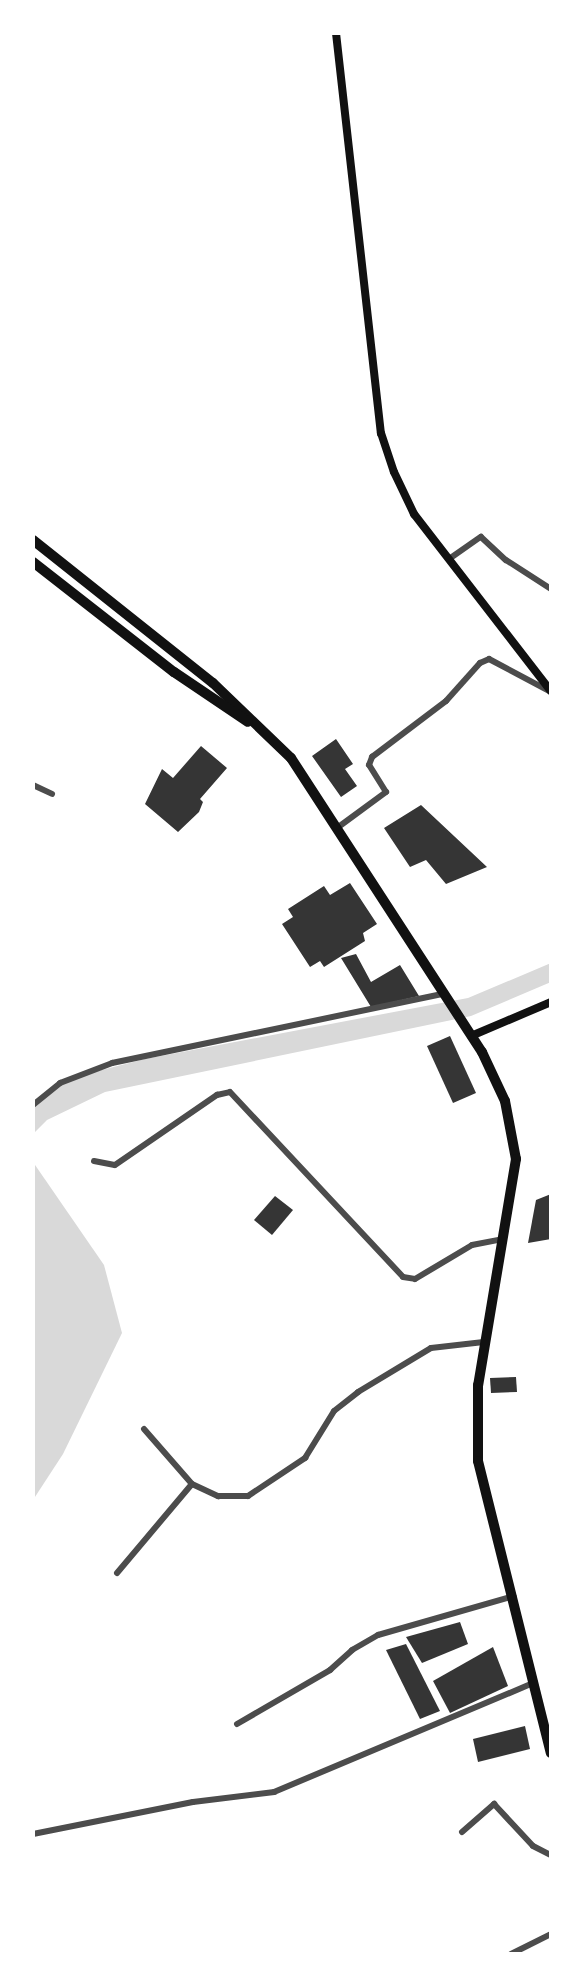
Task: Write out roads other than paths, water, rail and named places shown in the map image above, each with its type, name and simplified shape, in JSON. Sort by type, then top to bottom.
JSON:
[{"type":"highway","points":[[33,540],[167,645],[268,736],[303,773],[443,997],[471,1036],[505,1101],[513,1129],[514,1174],[484,1342],[477,1415],[480,1479],[514,1596],[551,1753]]},
{"type":"highway","points":[[33,562],[174,672],[268,736]]},
{"type":"main road","points":[[336,33],[381,433],[414,514],[551,691]]},
{"type":"main road","points":[[471,1036],[551,1002]]},
{"type":"street","points":[[449,559],[481,537],[506,560],[551,589]]},
{"type":"street","points":[[338,828],[386,792],[369,765],[372,757],[446,701],[484,660],[551,691]]},
{"type":"street","points":[[33,785],[52,794]]},
{"type":"street","points":[[33,1105],[60,1083],[112,1063],[443,997]]},
{"type":"street","points":[[94,1161],[114,1165],[217,1095],[230,1092],[403,1277],[415,1279],[472,1245],[502,1239]]},
{"type":"street","points":[[144,1429],[192,1484],[218,1496],[248,1496],[305,1458],[334,1411],[358,1392],[431,1348],[484,1342]]},
{"type":"street","points":[[117,1573],[192,1484]]},
{"type":"street","points":[[237,1724],[330,1671],[372,1638],[514,1596]]},
{"type":"street","points":[[33,1834],[193,1802],[274,1792],[533,1683]]},
{"type":"street","points":[[462,1832],[498,1805],[533,1846],[551,1855]]},
{"type":"street","points":[[511,1954],[551,1934]]}]
